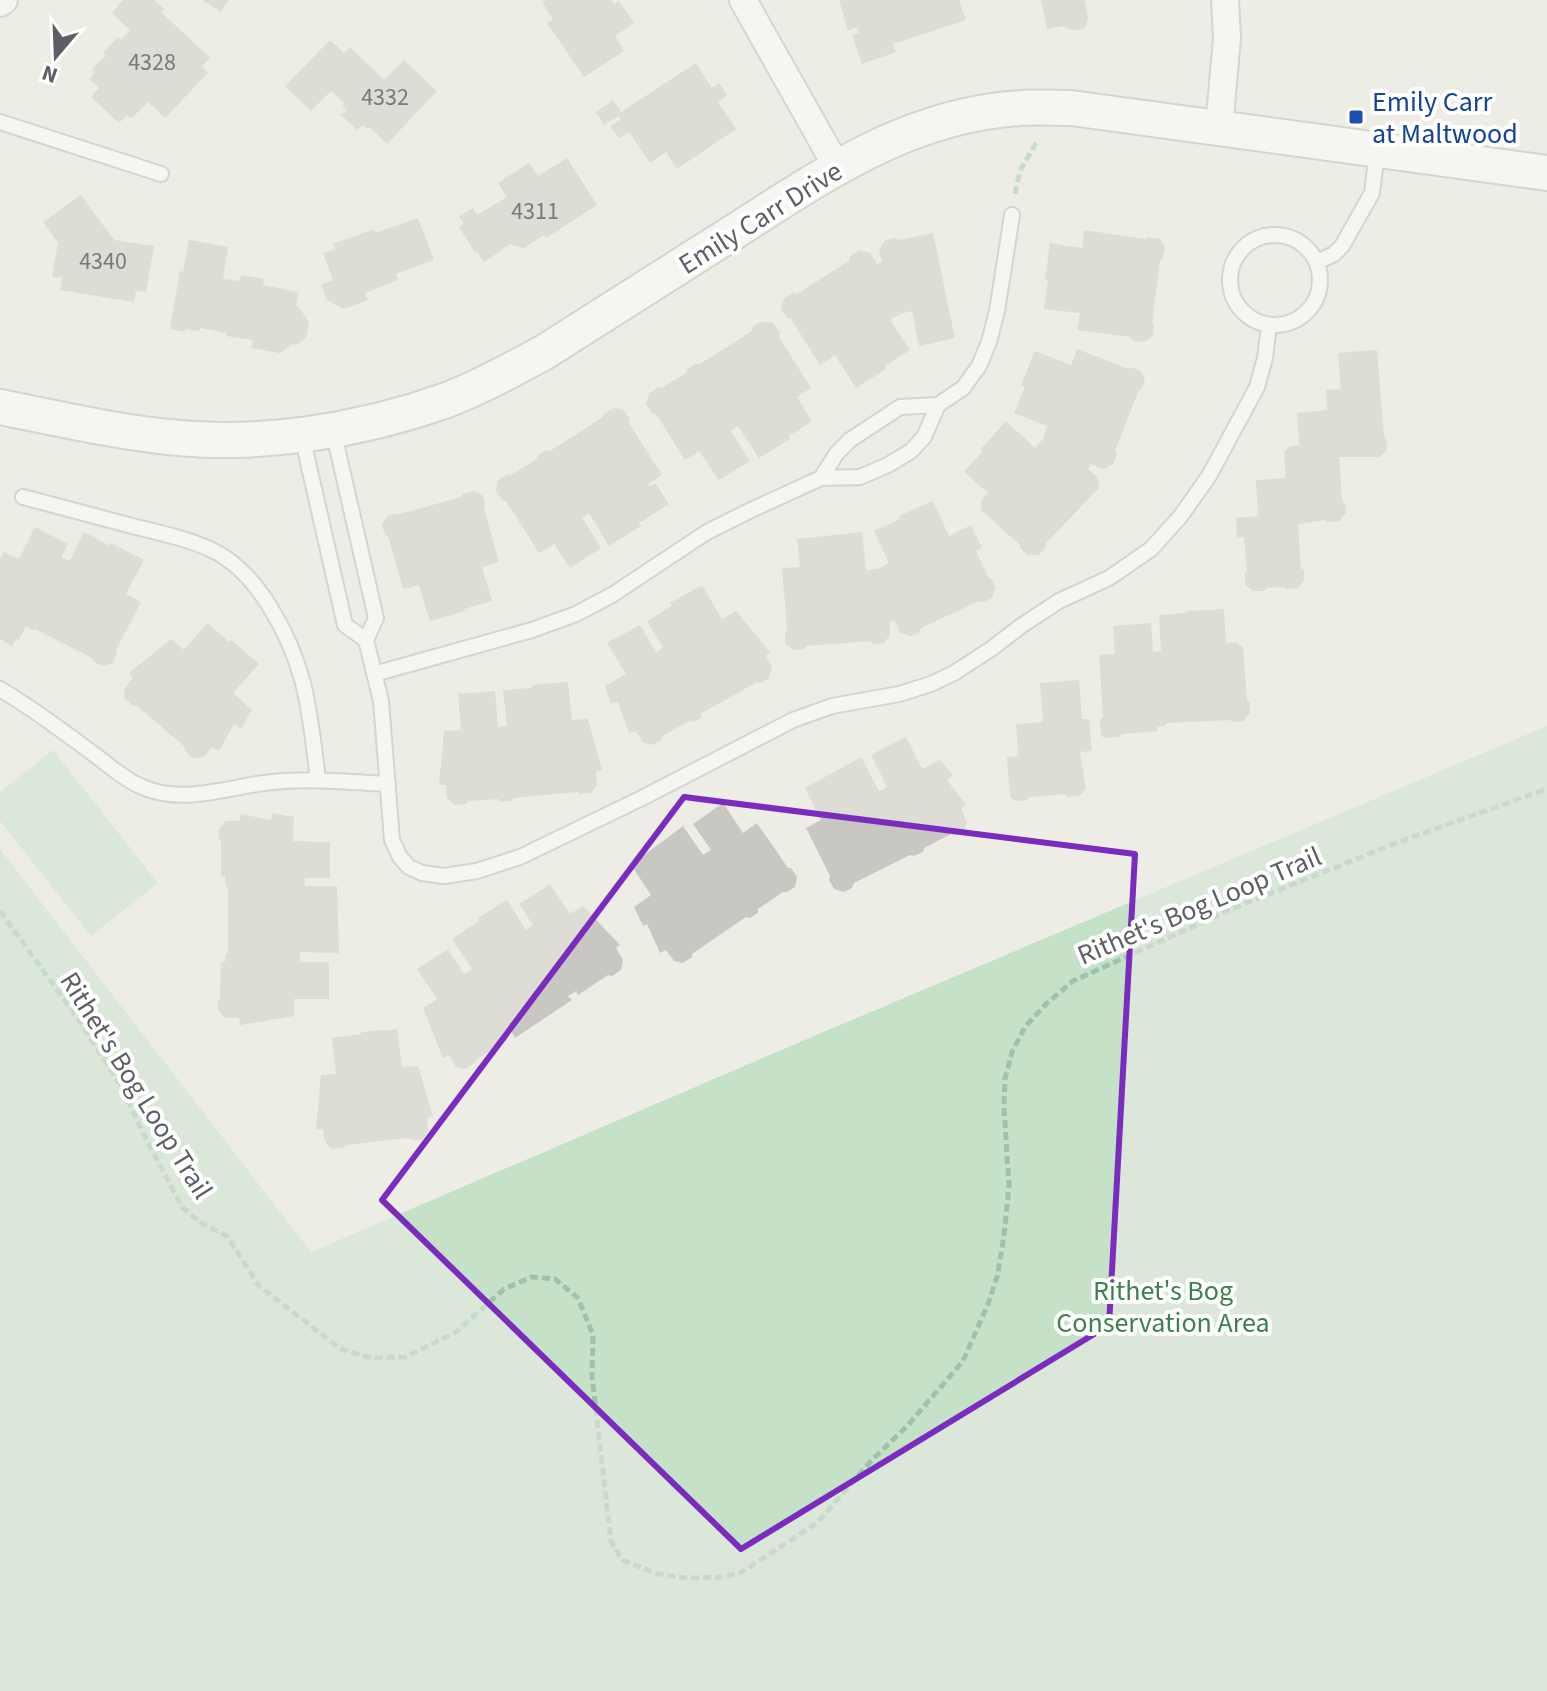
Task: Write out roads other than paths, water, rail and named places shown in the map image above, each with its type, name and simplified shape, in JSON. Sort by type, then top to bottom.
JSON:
[{"type":"street","points":[[743,0],[837,167]]},
{"type":"street","points":[[1219,128],[1227,38],[1225,0]]},
{"type":"street","name":"Emily Carr Drive","points":[[0,407],[169,438],[231,439],[317,433],[417,409],[496,378],[543,353],[837,167],[900,136],[978,114],[1021,108],[1071,108],[1547,173]]},
{"type":"lane","points":[[0,122],[161,174]]},
{"type":"lane","points":[[1317,262],[1334,254],[1342,246],[1372,193],[1377,151]]},
{"type":"lane","points":[[821,478],[837,453],[850,440],[900,407],[938,405],[963,388],[979,366],[997,311],[1012,215]]},
{"type":"lane","points":[[1276,234],[1293,238],[1307,248],[1317,262],[1321,278],[1311,308],[1299,319],[1285,325],[1252,320],[1239,309],[1231,294],[1229,276],[1234,260],[1244,246],[1259,237],[1276,234]]},
{"type":"lane","points":[[317,433],[376,618],[366,640],[383,716],[392,840],[409,867],[422,873],[444,876],[477,871],[520,857],[793,720],[832,706],[899,694],[931,684],[954,673],[1059,601],[1109,578],[1151,549],[1180,517],[1209,476],[1257,387],[1269,325]]},
{"type":"lane","points":[[374,674],[532,630],[576,614],[612,595],[707,532],[749,511],[821,478],[860,477],[888,465],[911,451],[924,437],[938,405]]},
{"type":"lane","points":[[317,433],[345,625],[366,640]]},
{"type":"lane","points":[[23,497],[213,550],[254,584],[282,629],[303,683],[318,780]]},
{"type":"lane","points":[[0,689],[140,786],[161,793],[192,795],[273,782],[318,780],[388,784]]},
{"type":"place","name":"Emily Carr at Maltwood","points":[[1356,117]]},
{"type":"park label","name":"Rithet's Bog Conservation Area","points":[[1163,1306]]}]
